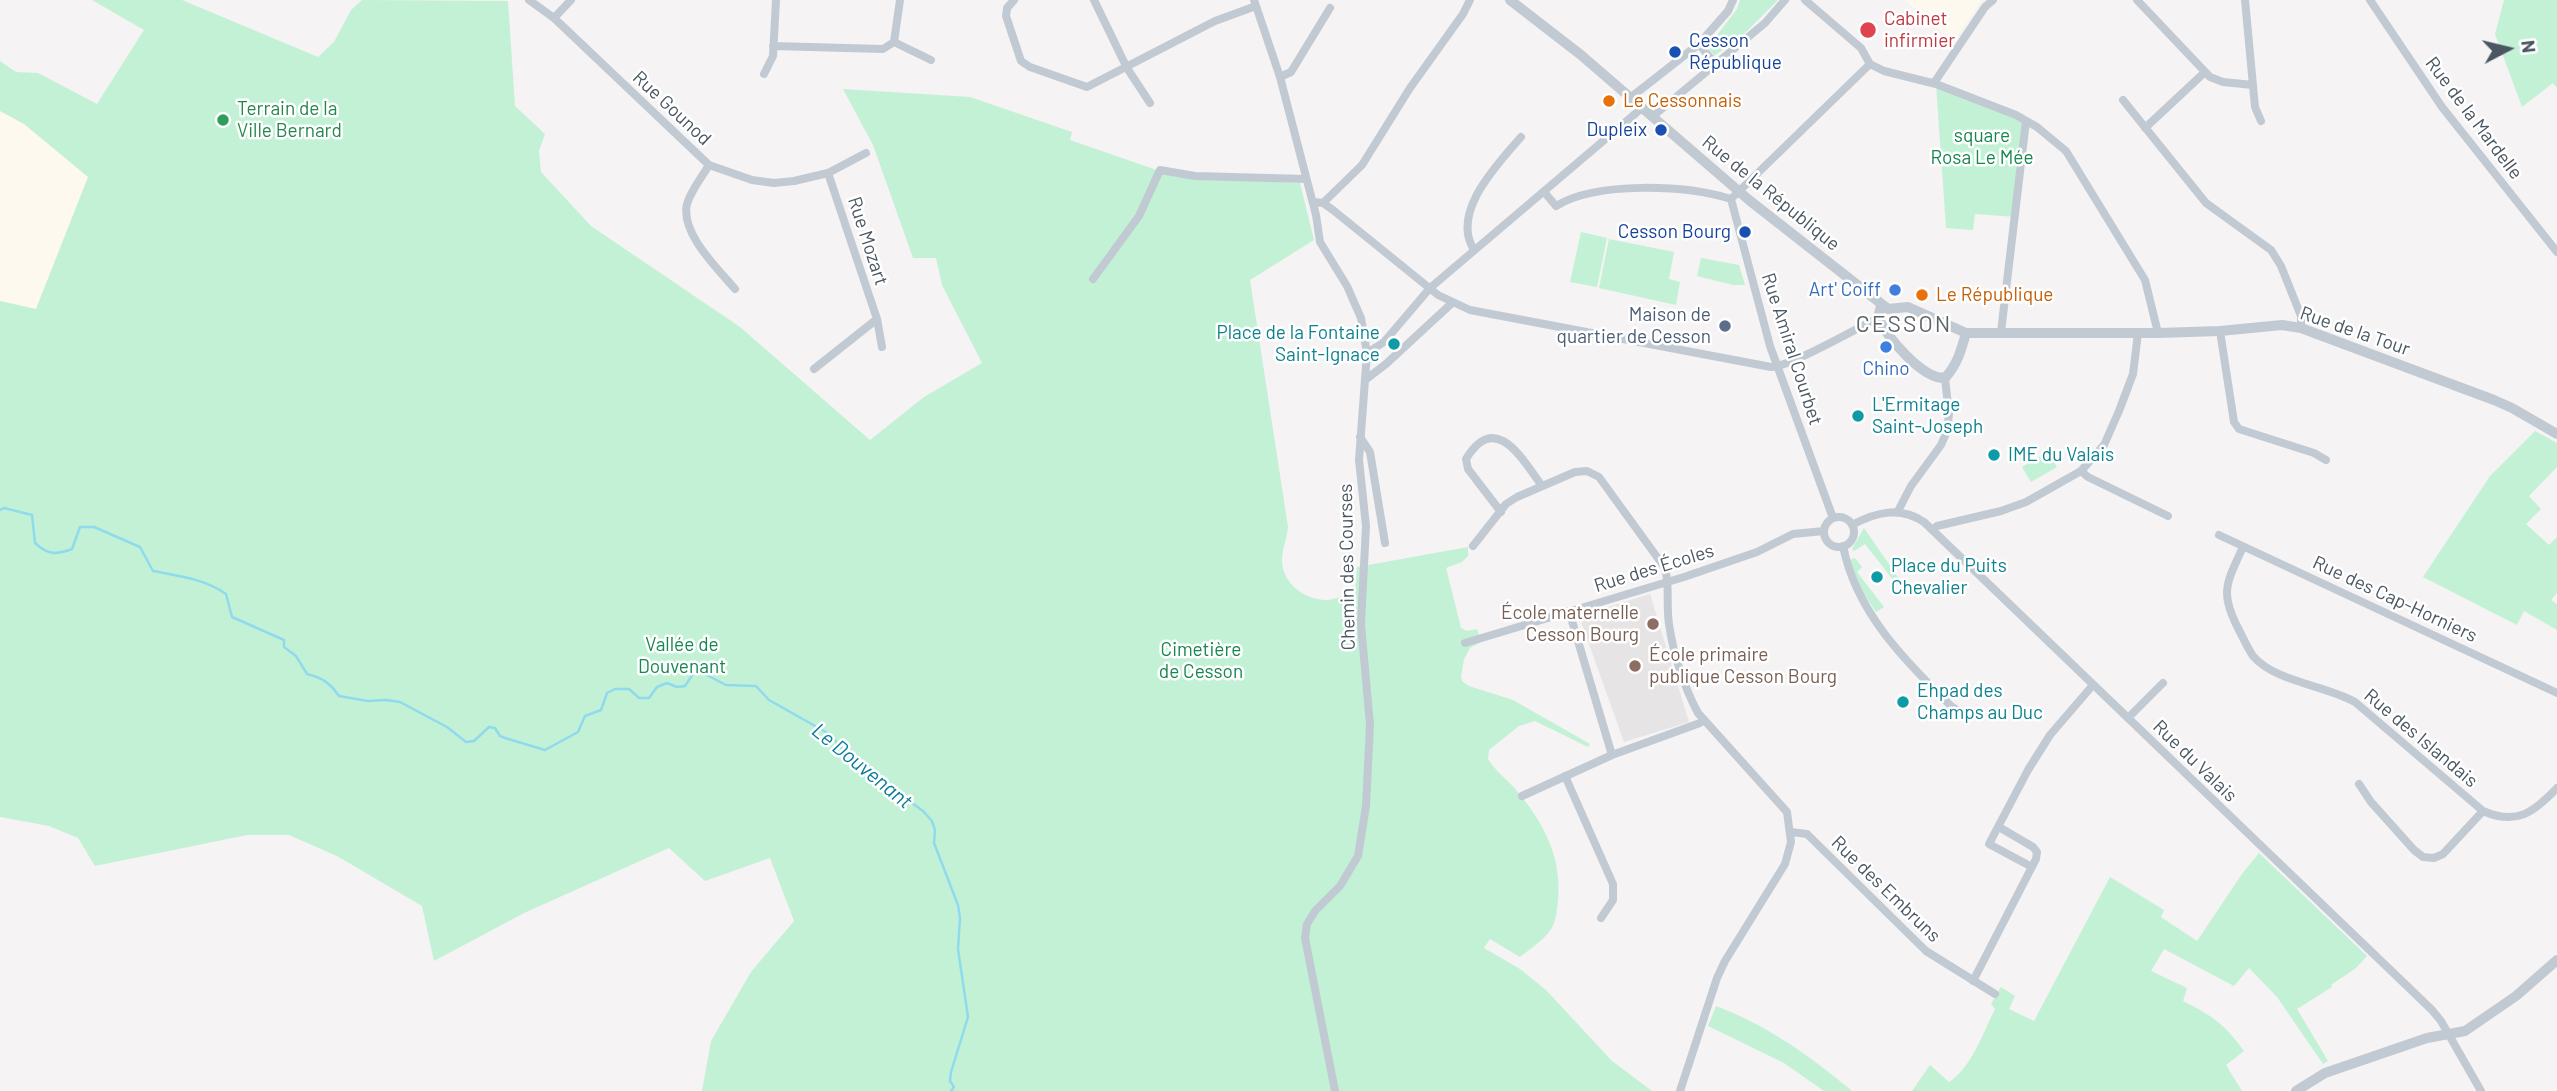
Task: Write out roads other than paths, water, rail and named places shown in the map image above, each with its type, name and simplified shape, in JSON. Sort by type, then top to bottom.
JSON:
[{"type":"street","name":"Rue Gounod","points":[[529,0],[554,18],[709,165],[752,180],[774,183],[828,173],[866,153]]},
{"type":"street","points":[[554,18],[571,0]]},
{"type":"street","points":[[765,74],[772,56],[776,0]]},
{"type":"street","points":[[894,42],[900,0]]},
{"type":"street","points":[[1014,0],[1007,8],[1006,16],[1021,61],[1030,67],[1087,88],[1255,3]]},
{"type":"street","points":[[1094,0],[1127,68],[1150,103]]},
{"type":"street","points":[[1322,203],[1362,165],[1410,88],[1463,15],[1469,0]]},
{"type":"street","name":"Rue de la République","points":[[1510,0],[1581,55],[1735,195],[1881,306]]},
{"type":"street","points":[[1630,98],[1699,44],[1728,11],[1733,0]]},
{"type":"street","points":[[1652,117],[1765,23],[1785,0]]},
{"type":"street","points":[[1805,0],[1861,48],[1870,64],[1884,71],[1934,83],[2016,115],[2066,151],[2145,280],[2158,333]]},
{"type":"street","points":[[1934,83],[1985,7],[1993,0]]},
{"type":"street","points":[[2137,0],[2210,78],[2253,85]]},
{"type":"street","points":[[2245,0],[2255,107],[2261,121]]},
{"type":"street","name":"Rue de la Mardelle","points":[[2370,0],[2442,107],[2557,252]]},
{"type":"street","name":"Chemin des Courses","points":[[1255,3],[1280,77],[1313,202],[1320,242],[1347,286],[1361,318],[1367,353],[1359,460],[1366,527],[1361,624],[1370,725],[1366,806],[1362,839],[1351,872],[1315,911],[1307,924],[1305,938],[1335,1091]]},
{"type":"street","points":[[1280,77],[1291,72],[1330,8]]},
{"type":"street","points":[[773,46],[883,48],[894,42]]},
{"type":"street","points":[[894,42],[932,60]]},
{"type":"street","points":[[1699,44],[1716,64]]},
{"type":"street","points":[[1545,192],[1556,206],[1579,195],[1613,189],[1735,195],[1870,64]]},
{"type":"street","points":[[2145,128],[2205,72]]},
{"type":"street","points":[[2123,100],[2206,202],[2271,250],[2281,266],[2301,316],[2301,328]]},
{"type":"street","points":[[1367,353],[1384,342],[1430,288],[1642,108]]},
{"type":"street","points":[[1945,378],[1936,379],[1924,372],[1883,328],[1878,318],[1881,306],[1888,309],[1908,307],[1966,333],[2001,332],[2026,121]]},
{"type":"street","points":[[1474,250],[1469,242],[1468,232],[1476,196],[1487,177],[1521,137]]},
{"type":"street","points":[[709,165],[687,206],[688,221],[702,250],[736,289]]},
{"type":"street","points":[[1093,279],[1139,216],[1160,170],[1195,176],[1307,179]]},
{"type":"street","name":"Rue Mozart","points":[[828,173],[877,319],[882,347]]},
{"type":"street","name":"Rue Amiral Courbet","points":[[1735,195],[1777,367],[1833,518]]},
{"type":"street","points":[[1313,202],[1322,203],[1360,229],[1430,288],[1452,303],[1470,310],[1737,363],[1777,367],[1878,318]]},
{"type":"street","points":[[1365,380],[1452,303]]},
{"type":"street","points":[[814,369],[877,319]]},
{"type":"street","name":"Rue de la Tour","points":[[2001,332],[2158,333],[2282,325],[2301,328],[2494,400],[2557,434]]},
{"type":"street","points":[[2220,331],[2234,422],[2239,429],[2314,453],[2326,460]]},
{"type":"street","points":[[1852,525],[1877,514],[1899,511],[1911,486],[1941,445],[1947,431],[1949,414],[1945,378],[1959,359],[1966,333]]},
{"type":"street","points":[[1932,530],[1937,526],[2001,511],[2026,502],[2081,471],[2104,445],[2119,411],[2133,374],[2138,333]]},
{"type":"street","points":[[1501,512],[1468,468],[1466,458],[1471,450],[1486,439],[1496,436],[1508,442],[1542,486]]},
{"type":"street","points":[[1360,437],[1370,452],[1385,543]]},
{"type":"street","points":[[1472,546],[1517,497],[1575,472],[1587,471],[1599,477],[1665,568],[1669,625],[1690,698],[1703,720],[1787,812],[1791,832],[1789,855],[1717,978],[1680,1091]]},
{"type":"street","points":[[2081,471],[2088,477],[2168,516]]},
{"type":"street","name":"Rue du Valais","points":[[1899,511],[1916,516],[1932,530],[2432,1010],[2481,1091]]},
{"type":"street","points":[[1842,517],[1852,525],[1853,538],[1843,547],[1829,544],[1824,531],[1833,518],[1842,517]]},
{"type":"street","name":"Rue des Écoles","points":[[1465,643],[1756,552],[1793,534],[1824,531]]},
{"type":"street","name":"Rue des Cap-Horniers","points":[[2219,535],[2557,693]]},
{"type":"street","points":[[1843,547],[1855,584],[1876,623],[1901,655],[1951,706],[1960,712],[1969,712]]},
{"type":"street","name":"Rue des Islandais","points":[[2243,547],[2226,583],[2226,597],[2231,615],[2252,654],[2264,666],[2355,702],[2483,811],[2503,817],[2524,815],[2539,807],[2557,789]]},
{"type":"street","points":[[1569,611],[1612,755]]},
{"type":"street","points":[[2128,718],[2163,683]]},
{"type":"street","points":[[2032,867],[1990,844],[2028,770],[2050,735],[2093,685]]},
{"type":"street","points":[[1522,796],[1612,755],[1703,720]]},
{"type":"street","points":[[1565,776],[1613,884],[1613,900],[1601,918]]},
{"type":"street","points":[[2359,785],[2371,803],[2423,857],[2434,858],[2443,854],[2483,811]]},
{"type":"street","points":[[1973,982],[2032,867],[2037,852],[1999,827]]},
{"type":"street","name":"Rue des Embruns","points":[[1791,832],[1807,834],[1926,951],[1995,994]]},
{"type":"street","points":[[2296,1091],[2325,1073],[2427,1038],[2465,1031],[2516,996],[2557,960]]},
{"type":"waterway","name":"Le Douvenant","points":[[0,510],[4,508],[32,515],[35,543],[48,552],[57,553],[72,549],[80,527],[94,527],[140,547],[153,571],[201,581],[226,594],[232,617],[284,640],[284,647],[296,656],[307,674],[326,682],[339,696],[368,701],[400,702],[447,727],[466,742],[474,741],[489,727],[495,728],[500,736],[545,750],[578,732],[585,716],[601,710],[607,693],[615,689],[629,689],[639,698],[649,698],[657,687],[667,683],[677,687],[685,686],[693,674],[701,672],[726,685],[756,686],[769,700],[831,735],[861,766],[923,811],[932,821],[935,830],[934,843],[958,905],[958,949],[968,1017],[951,1072],[950,1081],[954,1087],[951,1091]]},
{"type":"place","name":"Cabinet infirmier","points":[[1868,30]]},
{"type":"place","name":"Cesson République","points":[[1675,52]]},
{"type":"place","name":"Le Cessonnais","points":[[1609,101]]},
{"type":"place","name":"Terrain de la Ville Bernard","points":[[223,120]]},
{"type":"place","name":"Dupleix","points":[[1661,130]]},
{"type":"place","name":"Cesson Bourg","points":[[1745,232]]},
{"type":"place","name":"Art' Coiff","points":[[1895,290]]},
{"type":"place","name":"Le République","points":[[1922,295]]},
{"type":"place","name":"Maison de quartier de Cesson","points":[[1725,326]]},
{"type":"place","name":"Place de la Fontaine Saint-Ignace","points":[[1394,344]]},
{"type":"place","name":"Chino","points":[[1886,347]]},
{"type":"place","name":"L'Ermitage Saint-Joseph","points":[[1858,416]]},
{"type":"place","name":"IME du Valais","points":[[1994,455]]},
{"type":"place","name":"Place du Puits Chevalier","points":[[1877,577]]},
{"type":"place","name":"École maternelle Cesson Bourg","points":[[1653,624]]},
{"type":"place","name":"École primaire publique Cesson Bourg","points":[[1635,666]]},
{"type":"place","name":"Ehpad des Champs au Duc","points":[[1903,702]]},
{"type":"district","name":"CESSON","points":[[1904,324]]},
{"type":"park label","name":"square Rosa Le Mée","points":[[1982,147]]},
{"type":"park label","name":"Vallée de Douvenant","points":[[682,656]]},
{"type":"park label","name":"Cimetière de Cesson","points":[[1201,661]]}]
